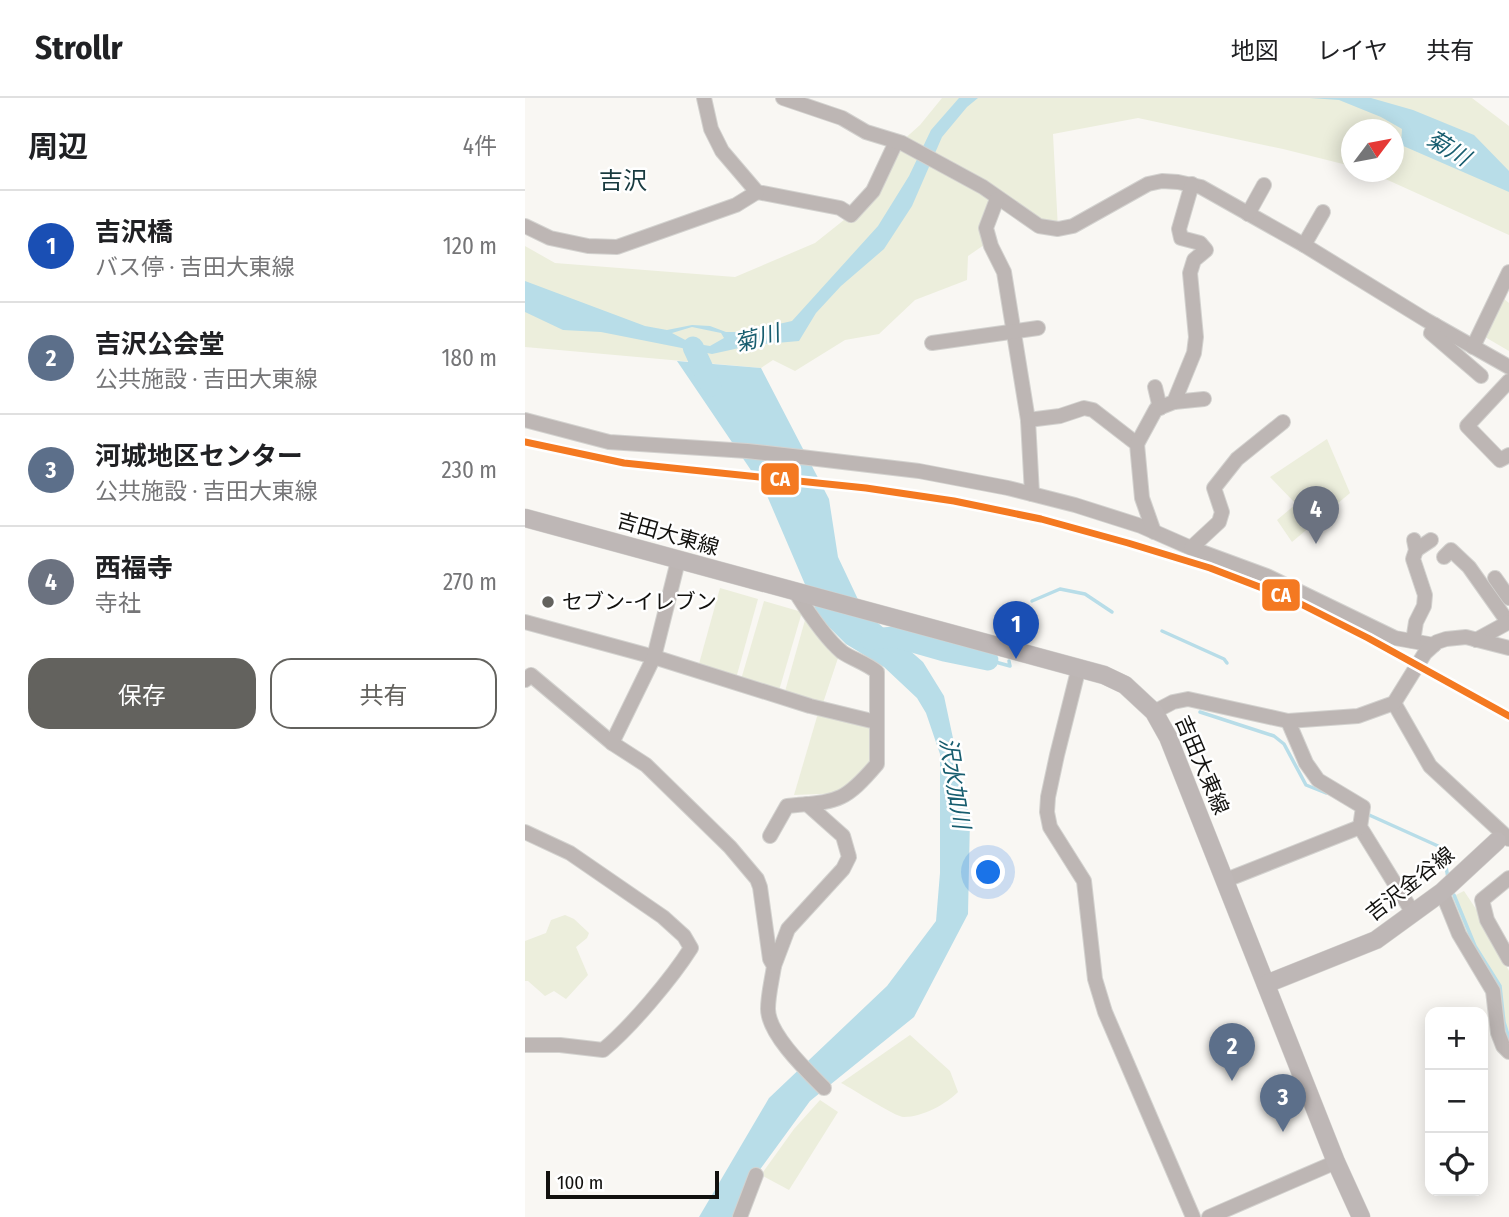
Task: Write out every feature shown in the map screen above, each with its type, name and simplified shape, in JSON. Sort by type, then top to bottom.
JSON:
[{"type":"main road","name":"吉田大東線","points":[[525,518],[1079,667],[1125,685],[1154,712],[1168,737],[1227,880],[1336,1162],[1361,1217]]},
{"type":"main road","name":"吉沢金谷線","points":[[1266,984],[1376,940],[1442,892],[1503,840]]},
{"type":"street","points":[[704,98],[711,130],[722,151],[757,192],[841,208],[851,215],[873,191],[899,142]]},
{"type":"street","points":[[783,98],[842,118],[866,132],[899,142],[977,184],[1039,226],[1058,229],[1073,226],[1147,184],[1161,181],[1192,184],[1304,245],[1509,367]]},
{"type":"street","points":[[1167,405],[1194,353],[1196,337],[1189,274],[1194,260],[1206,250],[1200,243],[1181,238],[1179,229],[1192,184]]},
{"type":"street","points":[[1248,214],[1264,185]]},
{"type":"street","points":[[525,226],[550,238],[588,246],[617,247],[736,205],[757,192]]},
{"type":"street","points":[[997,199],[986,228],[991,246],[1004,272],[1028,420],[1032,494]]},
{"type":"street","points":[[1304,245],[1323,212]]},
{"type":"street","points":[[1473,347],[1509,272]]},
{"type":"street","points":[[1435,325],[1431,333],[1481,376]]},
{"type":"street","points":[[932,343],[1038,328]]},
{"type":"street","points":[[1509,381],[1467,426],[1500,460],[1509,455]]},
{"type":"street","points":[[1155,387],[1167,405]]},
{"type":"street","points":[[1154,532],[1142,499],[1137,444],[1156,409],[1204,399]]},
{"type":"street","points":[[1028,420],[1060,416],[1084,408],[1093,410],[1137,444]]},
{"type":"street","points":[[525,420],[609,442],[747,451],[919,471],[1032,494],[1075,505],[1154,532],[1267,576],[1395,638],[1434,645]]},
{"type":"street","points":[[1191,548],[1219,522],[1222,512],[1214,488],[1237,458],[1283,422]]},
{"type":"street","points":[[1413,641],[1425,595],[1413,559],[1415,545],[1431,540]]},
{"type":"street","points":[[1444,557],[1451,550],[1469,566],[1509,622],[1476,640]]},
{"type":"street","points":[[612,743],[653,657],[678,561]]},
{"type":"street","points":[[1495,578],[1509,598]]},
{"type":"street","points":[[770,836],[787,806],[829,802],[847,795],[857,788],[877,764],[877,672],[864,662],[843,653],[807,612],[800,594]]},
{"type":"street","points":[[525,622],[653,657],[810,706],[876,722]]},
{"type":"street","points":[[1154,712],[1173,702],[1188,699],[1288,721],[1358,716],[1394,703],[1425,653],[1445,639],[1465,637],[1509,648]]},
{"type":"street","points":[[1079,667],[1048,797],[1050,827],[1084,881],[1093,966],[1105,1012],[1193,1217]]},
{"type":"street","points":[[525,680],[531,676],[612,743],[646,765],[730,847],[757,879],[760,887],[770,959],[774,966]]},
{"type":"street","points":[[1394,703],[1430,766],[1503,840]]},
{"type":"street","points":[[1288,721],[1306,762],[1318,780],[1362,818],[1413,913]]},
{"type":"street","points":[[807,804],[843,836],[849,857],[843,869],[789,929],[774,966],[768,1010],[770,1024],[806,1070],[824,1088]]},
{"type":"street","points":[[1227,880],[1362,818]]},
{"type":"street","points":[[525,832],[571,853],[663,917],[684,936],[691,948],[681,964],[644,1007],[616,1039],[603,1049],[568,1045],[525,1045]]},
{"type":"street","points":[[1509,878],[1482,900],[1487,920],[1509,959]]},
{"type":"street","points":[[1442,892],[1459,934],[1493,991],[1498,1033],[1503,1046],[1509,1052]]},
{"type":"street","points":[[1209,1217],[1336,1162]]},
{"type":"street","points":[[740,1217],[756,1175]]},
{"type":"green space","points":[[942,98],[1472,98],[1509,126],[1509,235],[1392,182],[1404,182],[1404,119],[1341,119],[1341,164],[1138,118],[1053,134],[1058,229],[991,193],[983,223],[984,245],[968,256],[967,280],[915,300],[879,334],[845,340],[795,371],[773,360],[761,368],[525,347],[525,246],[555,263],[735,277],[815,243],[854,212],[891,151],[920,125]]},
{"type":"green space","points":[[1504,299],[1509,303],[1509,351],[1485,337]]},
{"type":"green space","points":[[1327,439],[1350,493],[1292,542],[1277,520],[1296,504],[1270,477]]},
{"type":"green space","points":[[720,588],[758,599],[735,682],[697,671]]},
{"type":"green space","points":[[764,601],[802,612],[778,694],[740,683]]},
{"type":"green space","points":[[805,620],[840,652],[822,706],[784,695]]},
{"type":"green space","points":[[819,710],[873,723],[873,764],[845,793],[794,795]]},
{"type":"green space","points":[[1464,891],[1480,915],[1509,971],[1509,1034],[1501,1021],[1450,898]]},
{"type":"green space","points":[[565,915],[574,919],[589,933],[576,947],[588,975],[566,999],[554,991],[545,996],[525,981],[525,941],[546,933],[551,920]]},
{"type":"green space","points":[[910,1035],[950,1071],[958,1092],[947,1101],[926,1112],[904,1117],[841,1083]]},
{"type":"green space","points":[[820,1100],[838,1112],[789,1190],[761,1175],[794,1129]]},
{"type":"water","name":"菊川","points":[[959,98],[978,98],[942,137],[912,206],[884,249],[841,286],[816,313],[799,341],[753,345],[712,354],[601,332],[563,330],[525,312],[525,281],[645,326],[667,330],[692,325],[710,326],[726,332],[743,332],[792,321],[878,226],[909,176],[931,130]],"holes":[[[692,327],[721,333],[724,338],[710,346],[691,343],[672,333]]]},
{"type":"water","name":"菊川","points":[[1310,98],[1371,98],[1413,110],[1474,135],[1509,171],[1509,192],[1404,146],[1404,119],[1384,119],[1339,100]]},
{"type":"water","points":[[677,361],[761,368],[829,499],[838,557],[863,610],[923,662],[944,696],[970,818],[968,914],[914,1017],[810,1101],[756,1175],[738,1217],[699,1217],[769,1098],[887,986],[936,921],[940,873],[940,754],[926,713],[917,698],[884,667],[846,644],[819,617],[765,491]]},
{"type":"waterway","name":"沢水加川","points":[[693,347],[711,386]]},
{"type":"waterway","points":[[1032,601],[1060,589],[1085,594],[1112,612]]},
{"type":"waterway","points":[[1162,631],[1224,659],[1227,663]]},
{"type":"waterway","points":[[870,639],[895,637],[988,660]]},
{"type":"waterway","points":[[988,660],[1010,666],[1009,661]]},
{"type":"waterway","points":[[1200,712],[1274,736],[1284,744],[1306,785],[1326,793]]},
{"type":"waterway","points":[[1367,814],[1438,846],[1445,861],[1448,878]]},
{"type":"waterway","points":[[1454,895],[1475,946],[1500,986],[1504,1022],[1509,1038]]},
{"type":"transit line","name":"CA","points":[[525,442],[624,463],[866,488],[954,501],[1041,519],[1128,543],[1210,568],[1291,599],[1509,716]]},
{"type":"place","name":"西福寺","points":[[1316,544]]},
{"type":"place","name":"セブン-イレブン","points":[[548,602]]},
{"type":"place","name":"吉沢橋","points":[[1016,659]]},
{"type":"place","name":"吉沢公会堂","points":[[1232,1081]]},
{"type":"place","name":"河城地区センター","points":[[1283,1132]]},
{"type":"district","name":"吉沢","points":[[623,181]]}]
